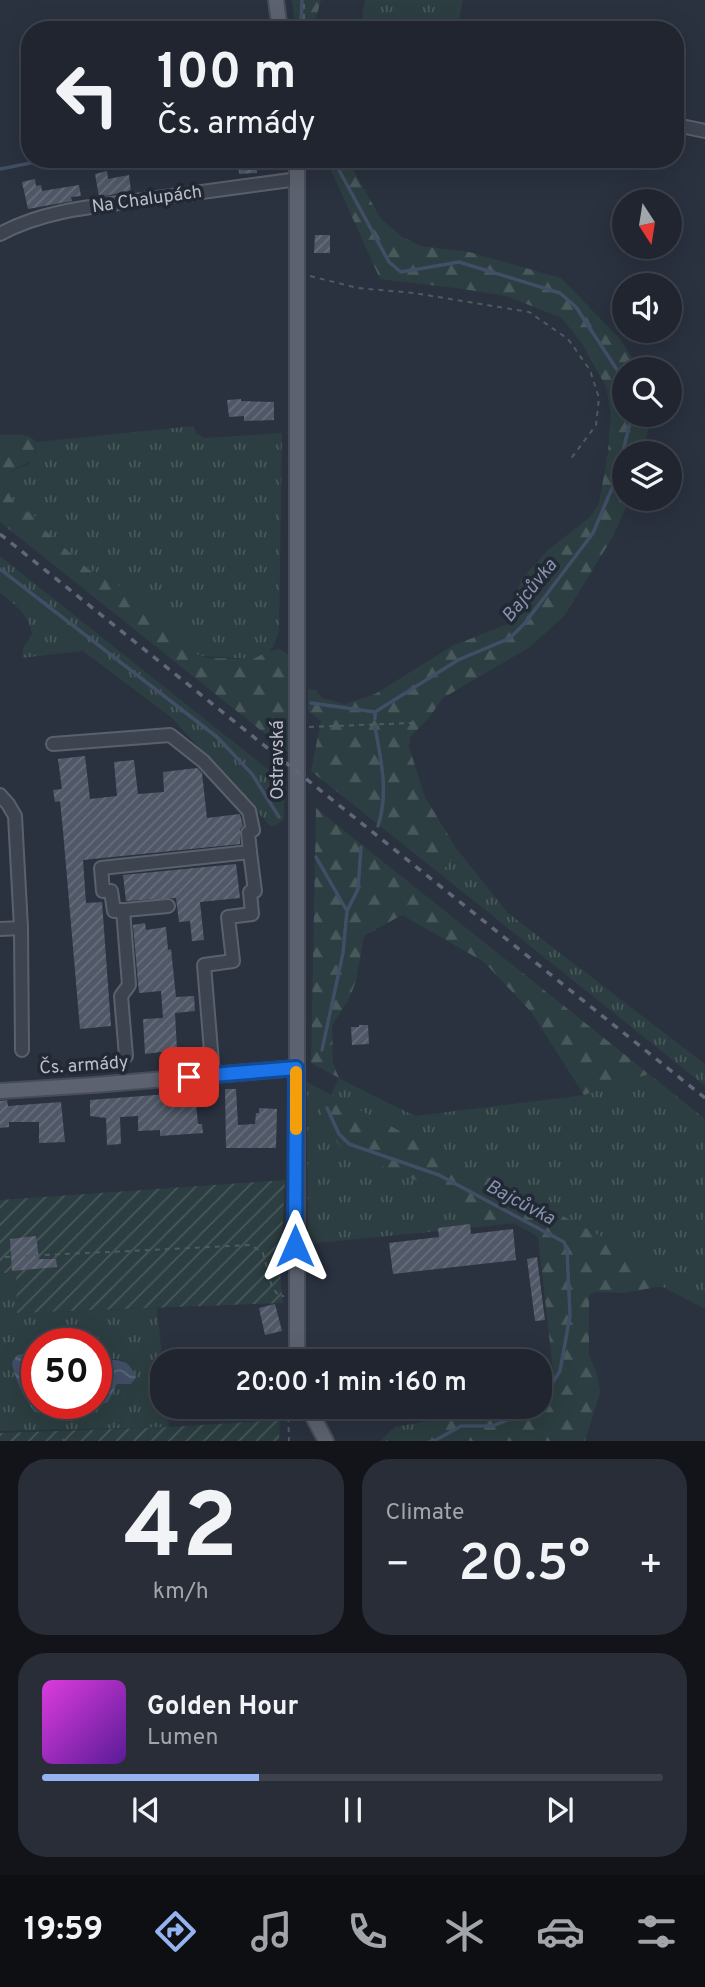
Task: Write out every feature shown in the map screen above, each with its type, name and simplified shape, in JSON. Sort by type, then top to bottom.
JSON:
[{"type":"main road","points":[[276,0],[279,21]]},
{"type":"main road","name":"Ostravská","points":[[297,168],[297,1349]]},
{"type":"main road","name":"Čs. armády","points":[[0,1091],[296,1068]]},
{"type":"main road","points":[[314,1419],[326,1441]]},
{"type":"street","points":[[684,127],[705,131]]},
{"type":"street","name":"Na Chalupách","points":[[0,234],[40,217],[113,204],[298,179]]},
{"type":"street","points":[[53,744],[170,735],[203,761],[249,811],[253,830],[248,833],[255,891],[250,892],[252,914],[228,917],[233,961],[204,965],[213,1075]]},
{"type":"street","points":[[0,795],[15,816],[21,928],[22,1050]]},
{"type":"street","points":[[168,906],[114,911],[111,891],[103,891],[101,868],[250,852]]},
{"type":"street","points":[[123,910],[129,985],[121,996],[126,1056]]},
{"type":"street","points":[[0,929],[21,928]]},
{"type":"path","points":[[304,4],[304,21]]},
{"type":"path","points":[[298,276],[318,277],[358,288],[414,293],[529,312],[568,339],[590,370],[599,398],[596,425],[570,460]]},
{"type":"path","points":[[297,727],[412,723]]},
{"type":"path","points":[[5,1257],[251,1245],[263,1253],[272,1287],[279,1296],[295,1297]]},
{"type":"path","points":[[288,1419],[289,1441]]},
{"type":"green space","points":[[292,0],[321,0],[316,21],[295,21]]},
{"type":"green space","points":[[365,0],[463,0],[459,21],[362,21]]},
{"type":"green space","points":[[330,168],[352,168],[381,219],[401,236],[421,246],[469,252],[561,278],[612,331],[612,343],[623,343],[631,357],[612,357],[612,427],[648,427],[646,441],[612,441],[612,511],[624,511],[612,538],[565,615],[530,647],[443,698],[428,719],[410,737],[409,747],[425,797],[456,848],[453,859],[439,873],[311,771],[321,721],[308,711],[308,689],[316,690],[322,698],[345,704],[375,694],[452,646],[508,624],[521,580],[548,550],[590,517],[599,503],[608,452],[611,414],[606,387],[583,345],[562,318],[506,296],[380,279]]},
{"type":"green space","points":[[194,426],[196,433],[204,438],[282,433],[279,632],[273,647],[266,654],[253,659],[200,656],[194,653],[177,631],[118,585],[89,569],[47,532],[34,516],[14,502],[5,487],[8,473],[28,464],[36,455],[36,442]]},
{"type":"green space","points":[[0,435],[24,435],[36,442],[35,459],[8,473],[5,487],[14,502],[34,516],[47,532],[88,569],[118,585],[177,631],[194,653],[208,658],[253,659],[280,649],[288,654],[289,753],[0,522]]},
{"type":"green space","points":[[0,556],[284,782],[284,820],[270,826],[172,718],[83,651],[22,658],[23,648],[32,634],[25,615],[0,593]]},
{"type":"green space","points":[[316,808],[649,1074],[584,1095],[531,1012],[484,962],[402,915],[364,936],[356,981],[350,997],[332,1026],[333,1063],[339,1078],[311,1063]]},
{"type":"green space","points":[[456,848],[508,913],[705,1064],[705,1086],[439,873],[453,859]]},
{"type":"green space","points":[[649,1074],[705,1119],[705,1309],[663,1287],[654,1264],[320,1099],[323,1122],[341,1148],[436,1189],[488,1226],[308,1244],[307,1082],[331,1095],[339,1078],[415,1116],[584,1095]]},
{"type":"green space","points":[[331,1095],[654,1264],[663,1287],[621,1293],[595,1292],[589,1297],[589,1355],[598,1376],[600,1392],[585,1441],[430,1441],[428,1421],[552,1419],[552,1349],[538,1237],[514,1223],[488,1226],[436,1189],[341,1148],[323,1122],[320,1099]]},
{"type":"green space","points":[[285,1180],[280,1272],[283,1303],[17,1313],[16,1275],[0,1272],[0,1200]]},
{"type":"green space","points":[[0,1272],[16,1275],[18,1313],[157,1308],[161,1349],[150,1349],[150,1419],[168,1419],[169,1427],[0,1431]]},
{"type":"green space","points":[[280,1420],[279,1441],[0,1441],[0,1433]]},
{"type":"green space","points":[[428,1421],[430,1441],[380,1441],[395,1427]]},
{"type":"water","points":[[21,1354],[21,1390],[12,1362]]},
{"type":"water","points":[[112,1360],[125,1362],[136,1378],[131,1384],[117,1384],[112,1394]]},
{"type":"building","points":[[239,168],[257,168],[257,173],[239,174]]},
{"type":"building","points":[[107,171],[108,179],[129,175],[131,191],[99,197],[95,174]]},
{"type":"building","points":[[35,179],[36,186],[41,185],[42,191],[79,185],[81,196],[71,197],[72,201],[28,209],[22,182]]},
{"type":"building","points":[[315,235],[330,235],[330,253],[314,253]]},
{"type":"building","points":[[227,400],[274,402],[274,420],[244,421],[244,416],[229,417]]},
{"type":"building","points":[[85,756],[90,799],[117,796],[114,762],[134,760],[138,794],[164,792],[163,772],[197,768],[202,773],[207,818],[240,814],[243,826],[240,829],[240,844],[83,860],[86,903],[102,902],[111,1026],[80,1029],[60,801],[55,802],[53,790],[62,789],[58,759]]},
{"type":"building","points":[[236,864],[240,898],[200,902],[204,940],[192,941],[190,921],[179,922],[176,898],[126,901],[123,875]]},
{"type":"building","points":[[145,923],[146,930],[166,927],[176,997],[194,996],[195,1011],[175,1013],[177,1050],[145,1054],[143,1019],[163,1018],[161,991],[139,993],[133,925]]},
{"type":"building","points":[[368,1025],[369,1044],[352,1045],[351,1027]]},
{"type":"building","points":[[225,1089],[236,1089],[238,1125],[255,1124],[259,1108],[277,1109],[276,1148],[226,1148]]},
{"type":"building","points":[[195,1092],[198,1124],[202,1124],[203,1133],[160,1136],[160,1130],[138,1131],[138,1116],[120,1117],[121,1144],[107,1145],[106,1118],[90,1116],[90,1100]]},
{"type":"building","points":[[7,1100],[8,1106],[61,1102],[65,1142],[39,1143],[39,1122],[9,1122],[9,1127],[0,1128],[0,1101]]},
{"type":"building","points":[[470,1224],[471,1234],[513,1229],[516,1260],[393,1274],[389,1243],[439,1237],[438,1228]]},
{"type":"building","points":[[36,1236],[39,1259],[56,1259],[57,1267],[12,1271],[10,1239]]},
{"type":"building","points":[[537,1257],[545,1320],[535,1321],[527,1259]]},
{"type":"building","points":[[275,1304],[282,1331],[265,1335],[259,1308]]},
{"type":"waterway","points":[[301,21],[302,0]]},
{"type":"waterway","name":"Bajcůvka","points":[[0,169],[21,165]]},
{"type":"waterway","name":"Bajcůvka","points":[[338,168],[389,262],[401,272],[459,262],[560,293],[576,307],[612,362]]},
{"type":"waterway","name":"Bajcůvka","points":[[375,719],[375,712],[458,660],[510,638],[525,623],[593,533],[616,479],[629,427]]},
{"type":"waterway","points":[[0,569],[217,737],[252,774],[279,817]]},
{"type":"waterway","points":[[311,703],[375,712]]},
{"type":"waterway","name":"Bajcůvka","points":[[375,727],[383,789],[378,826]]},
{"type":"waterway","name":"Bajcůvka","points":[[322,1050],[343,953],[347,911],[358,889],[361,847]]},
{"type":"waterway","points":[[316,857],[347,911]]},
{"type":"waterway","name":"Bajcůvka","points":[[327,1108],[339,1134],[349,1144],[439,1175],[564,1242],[567,1250],[570,1316],[560,1371],[552,1383]]},
{"type":"waterway","name":"Bajcůvka","points":[[434,1441],[461,1426],[493,1426],[509,1419]]},
{"type":"railway","points":[[0,534],[705,1098]]},
{"type":"slow traffic","points":[[296,1072],[296,1129]]},
{"type":"route","points":[[189,1077],[296,1068],[295,1246]]}]
